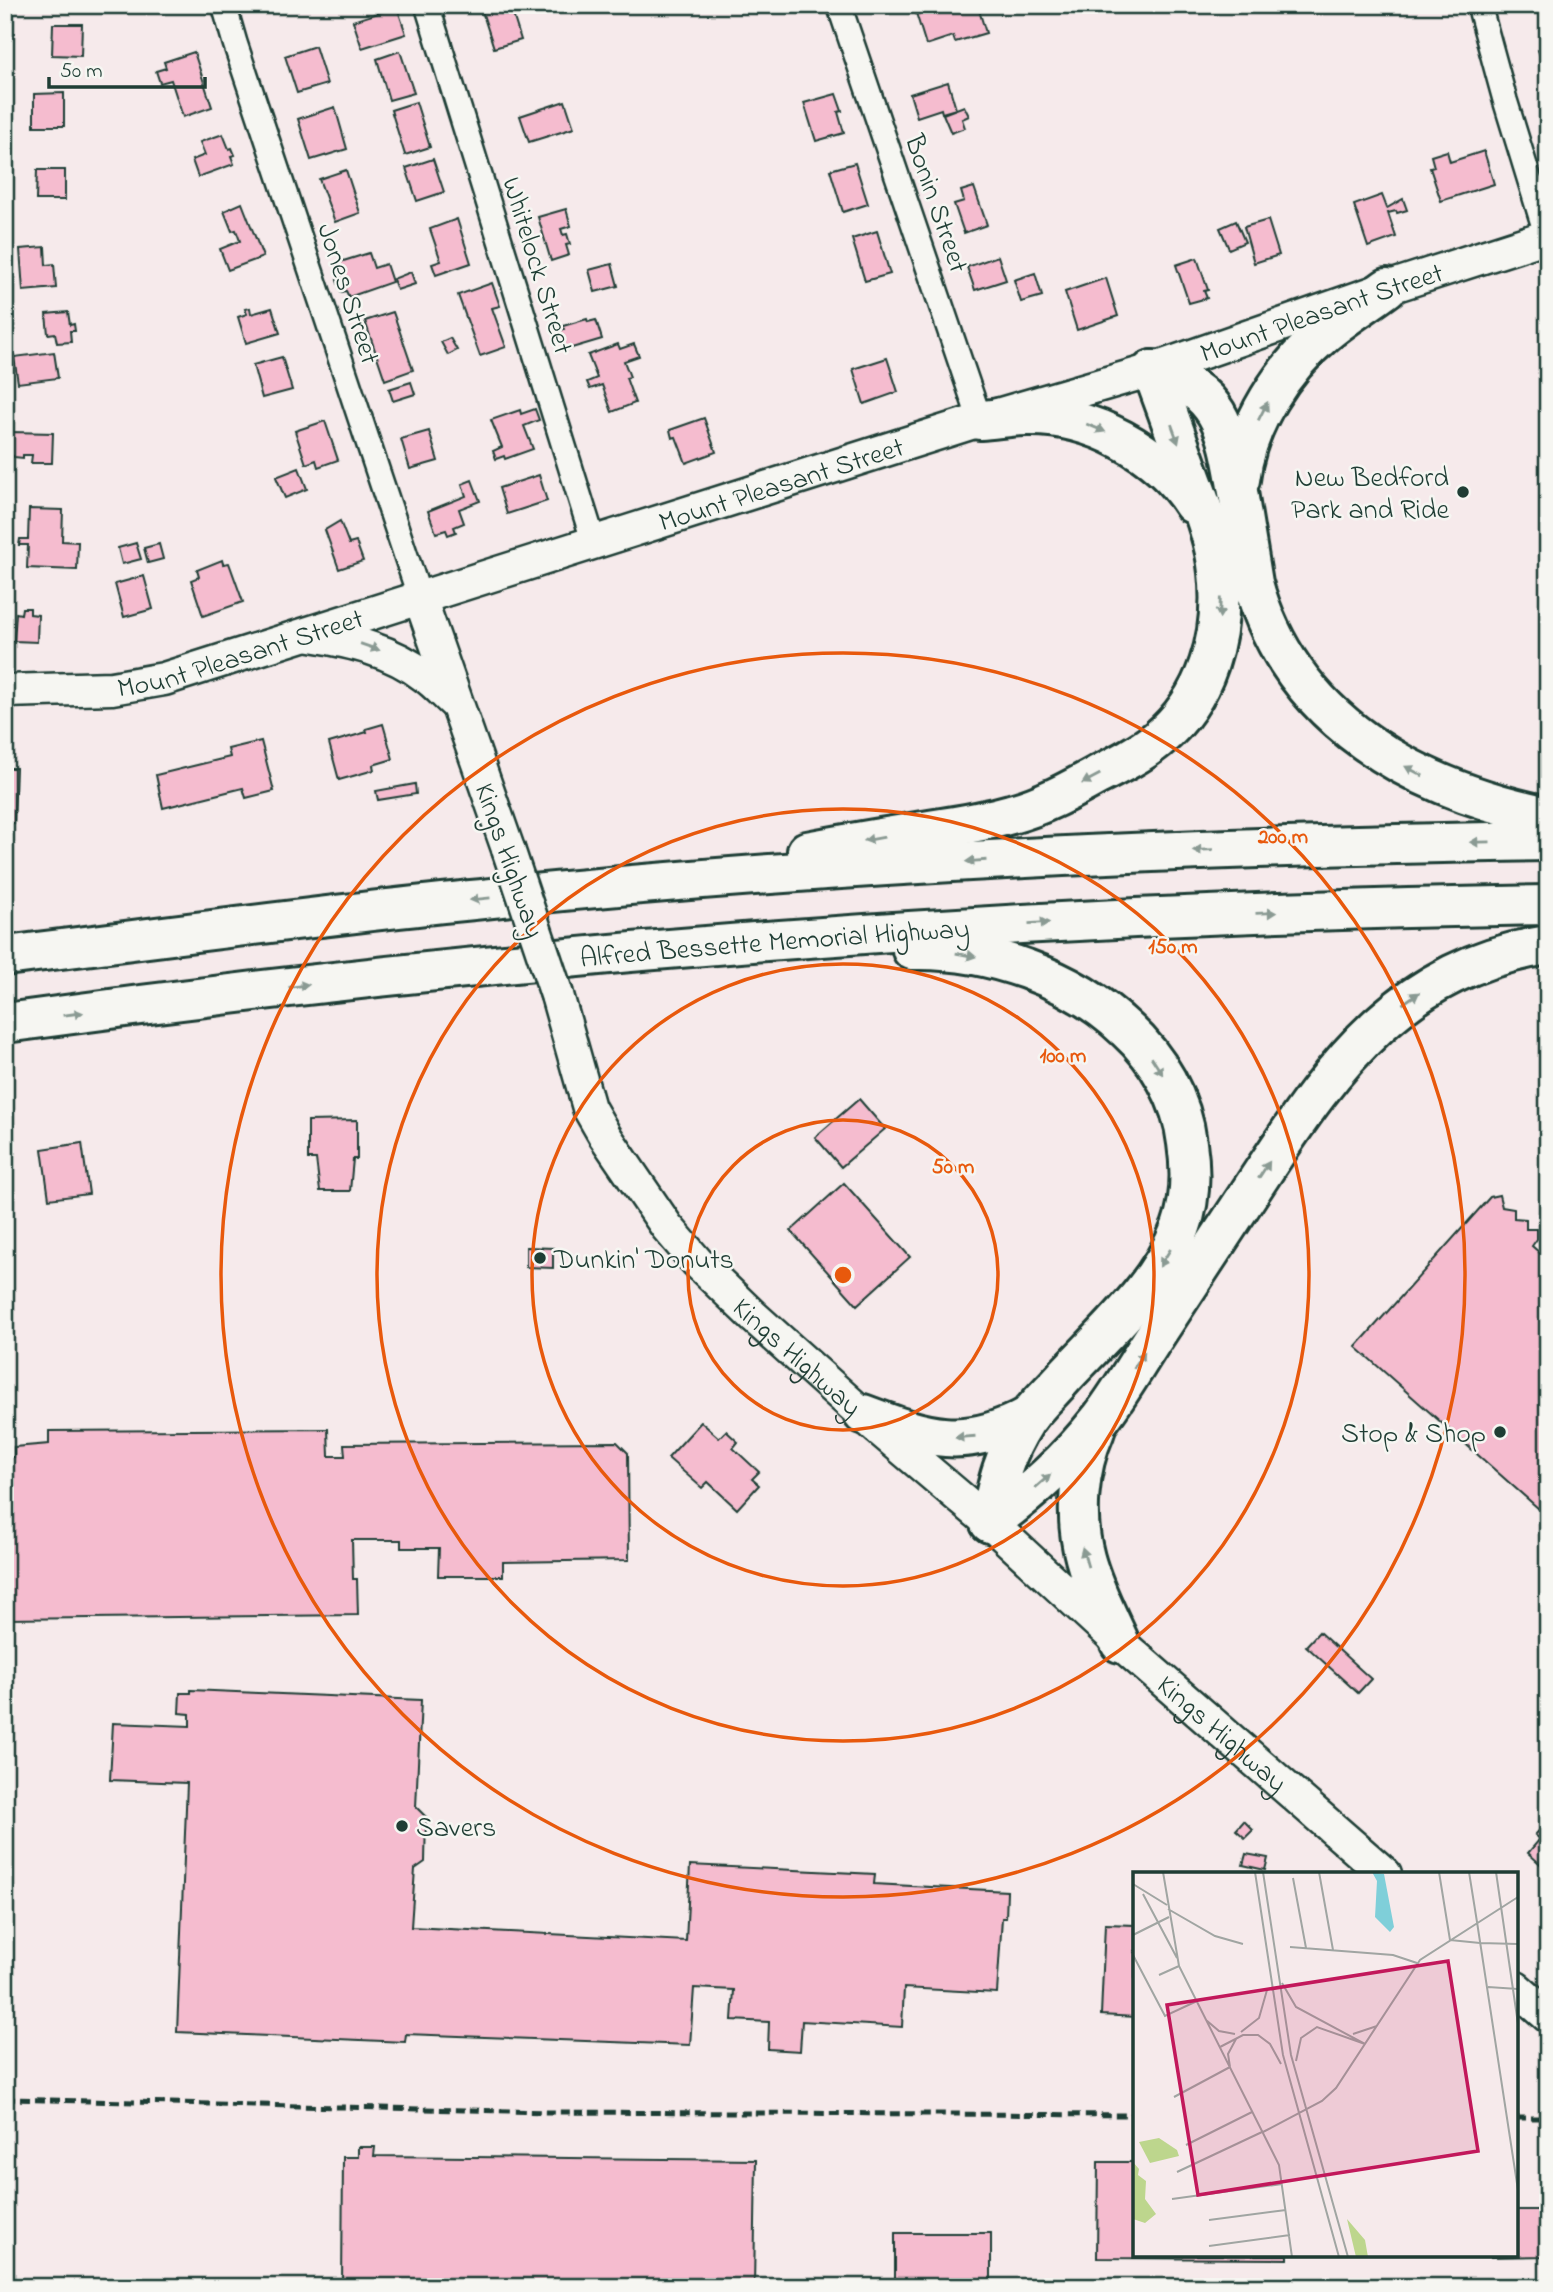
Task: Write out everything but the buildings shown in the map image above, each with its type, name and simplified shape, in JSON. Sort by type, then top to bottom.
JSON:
[{"type":"highway","points":[[1239,500],[1241,475],[1254,430],[1281,380],[1298,358],[1325,332],[1387,288]]},
{"type":"highway","points":[[1152,370],[1190,385],[1214,409],[1227,438],[1257,601],[1286,661],[1308,691],[1332,716],[1360,738],[1420,775],[1486,801],[1548,816]]},
{"type":"highway","points":[[612,887],[809,850],[976,823],[1013,814],[1113,767],[1156,741],[1172,727],[1203,681],[1219,627],[1220,600],[1218,569],[1212,540],[1152,370]]},
{"type":"highway","points":[[980,421],[1029,416],[1057,418],[1084,423],[1110,434],[1135,447],[1173,480],[1195,507],[1212,540]]},
{"type":"highway","points":[[5,956],[398,908],[612,887],[1151,852],[1548,841]]},
{"type":"highway","name":"Alfred Bessette Memorial Highway","points":[[5,1023],[443,970],[902,931],[1125,918],[1548,905]]},
{"type":"highway","points":[[1120,1643],[1085,1559],[1080,1528],[1080,1498],[1086,1461],[1091,1440],[1102,1417],[1303,1112],[1359,1043],[1396,1009],[1438,981],[1486,960],[1548,945]]},
{"type":"highway","points":[[677,949],[835,952],[920,950],[961,953],[998,961],[1033,972],[1067,988],[1118,1021],[1139,1041],[1160,1069],[1176,1100],[1186,1132],[1190,1163],[1189,1195],[1182,1225],[1170,1251],[1136,1300],[1029,1416],[1005,1457],[998,1478],[990,1523]]},
{"type":"highway","points":[[863,1414],[921,1434],[963,1438],[1008,1428],[1029,1416]]},
{"type":"highway","points":[[990,1523],[1050,1476],[1102,1417]]},
{"type":"main road","name":"Mount Pleasant Street","points":[[5,691],[87,690],[164,680],[980,421],[1152,370],[1387,288],[1547,236]]},
{"type":"main road","name":"Kings Highway","points":[[420,598],[557,995],[589,1108],[667,1227],[733,1298],[990,1523],[1120,1643],[1383,1872]]},
{"type":"main road","points":[[303,634],[356,642],[393,655],[426,676],[457,705]]},
{"type":"main road","points":[[1518,1990],[1548,2016]]},
{"type":"street","name":"Jones Street","points":[[225,5],[235,43],[420,598]]},
{"type":"street","name":"Whitelock Street","points":[[427,5],[594,543]]},
{"type":"street","name":"Bonin Street","points":[[839,5],[980,421]]},
{"type":"street","points":[[1479,5],[1547,236]]},
{"type":"railway","points":[[5,2099],[549,2112],[1133,2115]]},
{"type":"railway","points":[[1518,2118],[1548,2118]]},
{"type":"place","name":"New Bedford Park and Ride","points":[[1463,492]]},
{"type":"place","name":"Dunkin' Donuts","points":[[540,1258]]},
{"type":"place","name":"Stop & Shop","points":[[1500,1432]]},
{"type":"place","name":"Savers","points":[[402,1826]]}]
